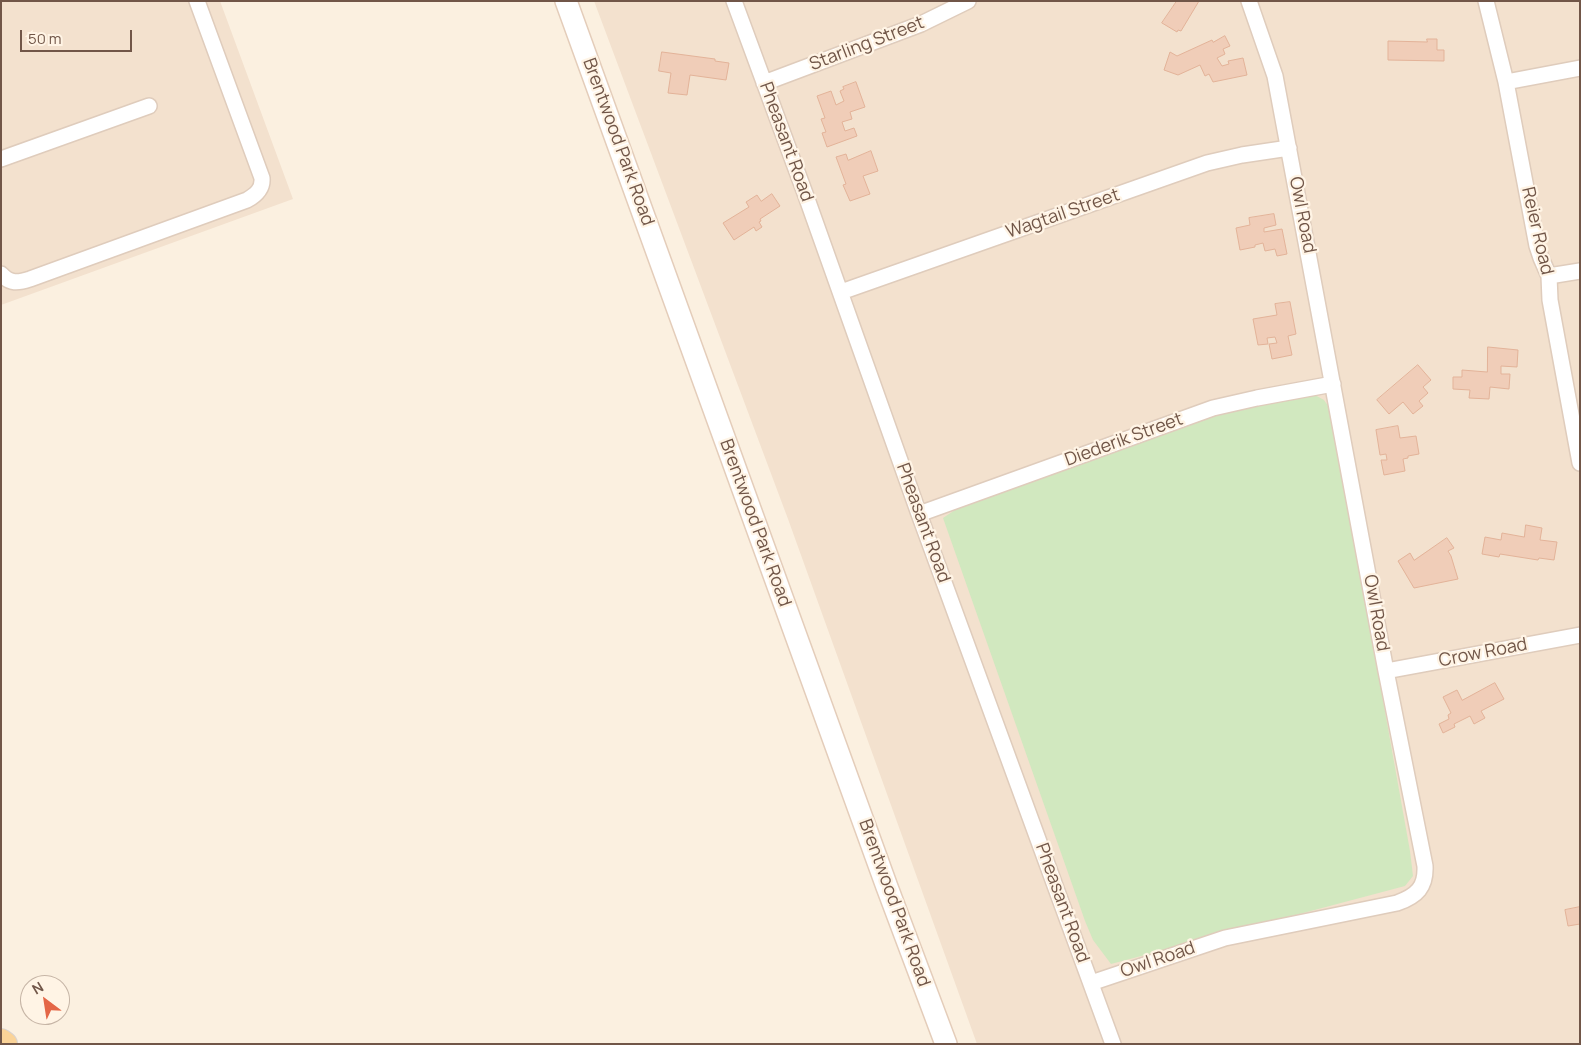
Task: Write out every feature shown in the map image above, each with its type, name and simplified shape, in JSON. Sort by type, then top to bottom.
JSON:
[{"type":"main road","points":[[1,1041],[5,1044]]},
{"type":"street","points":[[1,274],[9,281],[18,283],[247,200],[260,190],[263,184],[262,178],[198,1]]},
{"type":"street","name":"Brentwood Park Road","points":[[566,1],[946,1044]]},
{"type":"street","name":"Pheasant Road","points":[[734,1],[1113,1044]]},
{"type":"street","name":"Starling Street","points":[[764,83],[921,24],[968,1]]},
{"type":"street","name":"Owl Road","points":[[1091,983],[1225,938],[1397,903],[1417,893],[1425,880],[1425,866],[1386,671],[1275,76],[1249,1]]},
{"type":"street","name":"Reier Road","points":[[1486,1],[1506,82],[1537,246],[1549,276],[1550,300],[1580,463]]},
{"type":"street","points":[[1506,82],[1580,68]]},
{"type":"street","points":[[1,159],[149,106]]},
{"type":"street","name":"Wagtail Street","points":[[841,292],[1207,163],[1242,155],[1289,148]]},
{"type":"street","points":[[1549,276],[1580,271]]},
{"type":"street","name":"Diederik Street","points":[[919,514],[1213,408],[1333,384]]},
{"type":"street","name":"Crow Road","points":[[1386,671],[1580,635]]},
{"type":"shaded area","points":[[1,1],[220,1],[293,199],[1,305]]},
{"type":"shaded area","points":[[594,1],[1580,1],[1580,1044],[977,1044],[788,519]]},
{"type":"green space","points":[[1315,395],[1324,400],[1331,410],[1413,876],[1405,886],[1111,964],[1093,940],[1085,921],[943,518],[955,510],[1219,413],[1295,397]]},
{"type":"building","points":[[1177,1],[1199,1],[1181,31],[1178,30],[1177,32],[1162,23]]},
{"type":"building","points":[[1225,36],[1230,46],[1223,49],[1225,54],[1217,58],[1222,66],[1229,64],[1228,61],[1243,58],[1247,75],[1213,82],[1209,74],[1205,76],[1200,65],[1178,75],[1164,70],[1170,52],[1177,56]]},
{"type":"building","points":[[1427,39],[1437,39],[1437,50],[1444,50],[1444,61],[1388,60],[1388,41],[1427,42]]},
{"type":"building","points":[[662,52],[715,59],[715,61],[729,63],[726,80],[690,75],[687,95],[668,93],[671,73],[659,71]]},
{"type":"building","points":[[856,82],[865,107],[850,112],[852,119],[842,122],[845,131],[854,128],[857,136],[827,147],[822,133],[826,132],[821,119],[825,118],[817,96],[831,91],[836,105],[844,101],[840,91],[844,89],[843,87]]},
{"type":"building","points":[[871,151],[878,171],[863,176],[870,194],[850,201],[843,185],[846,184],[836,157],[846,154],[848,160]]},
{"type":"building","points":[[772,194],[780,206],[760,219],[761,221],[759,222],[762,227],[756,231],[754,227],[734,240],[723,223],[749,207],[746,202],[757,195],[761,201]]},
{"type":"building","points":[[1274,214],[1276,225],[1264,228],[1264,232],[1282,229],[1287,254],[1277,256],[1275,249],[1265,251],[1263,243],[1240,250],[1236,228],[1250,225],[1249,218]]},
{"type":"building","points":[[1290,302],[1296,334],[1288,336],[1292,355],[1272,359],[1269,344],[1277,343],[1275,337],[1267,338],[1268,344],[1258,345],[1253,319],[1277,315],[1275,304]]},
{"type":"building","points":[[1488,347],[1518,350],[1517,367],[1501,366],[1501,374],[1510,374],[1509,389],[1490,387],[1489,399],[1469,398],[1470,390],[1453,389],[1453,377],[1462,377],[1462,370],[1487,372]]},
{"type":"building","points":[[1418,365],[1431,380],[1423,387],[1428,393],[1419,401],[1423,406],[1413,414],[1403,402],[1389,414],[1377,400]]},
{"type":"building","points":[[1398,426],[1400,438],[1416,436],[1419,454],[1403,459],[1405,471],[1384,475],[1381,460],[1387,460],[1386,454],[1380,455],[1376,430]]},
{"type":"building","points":[[1526,525],[1542,528],[1540,540],[1557,542],[1554,560],[1539,558],[1538,560],[1500,554],[1499,557],[1482,554],[1485,537],[1501,540],[1502,533],[1524,537]]},
{"type":"building","points":[[1447,538],[1454,548],[1448,551],[1458,579],[1414,588],[1398,561],[1410,553],[1414,560]]},
{"type":"building","points":[[1495,683],[1504,699],[1481,711],[1485,718],[1474,724],[1470,716],[1454,724],[1455,727],[1443,733],[1439,724],[1449,719],[1448,715],[1451,713],[1443,697],[1457,690],[1462,700]]},
{"type":"building","points":[[1580,907],[1580,924],[1568,926],[1565,910]]}]
